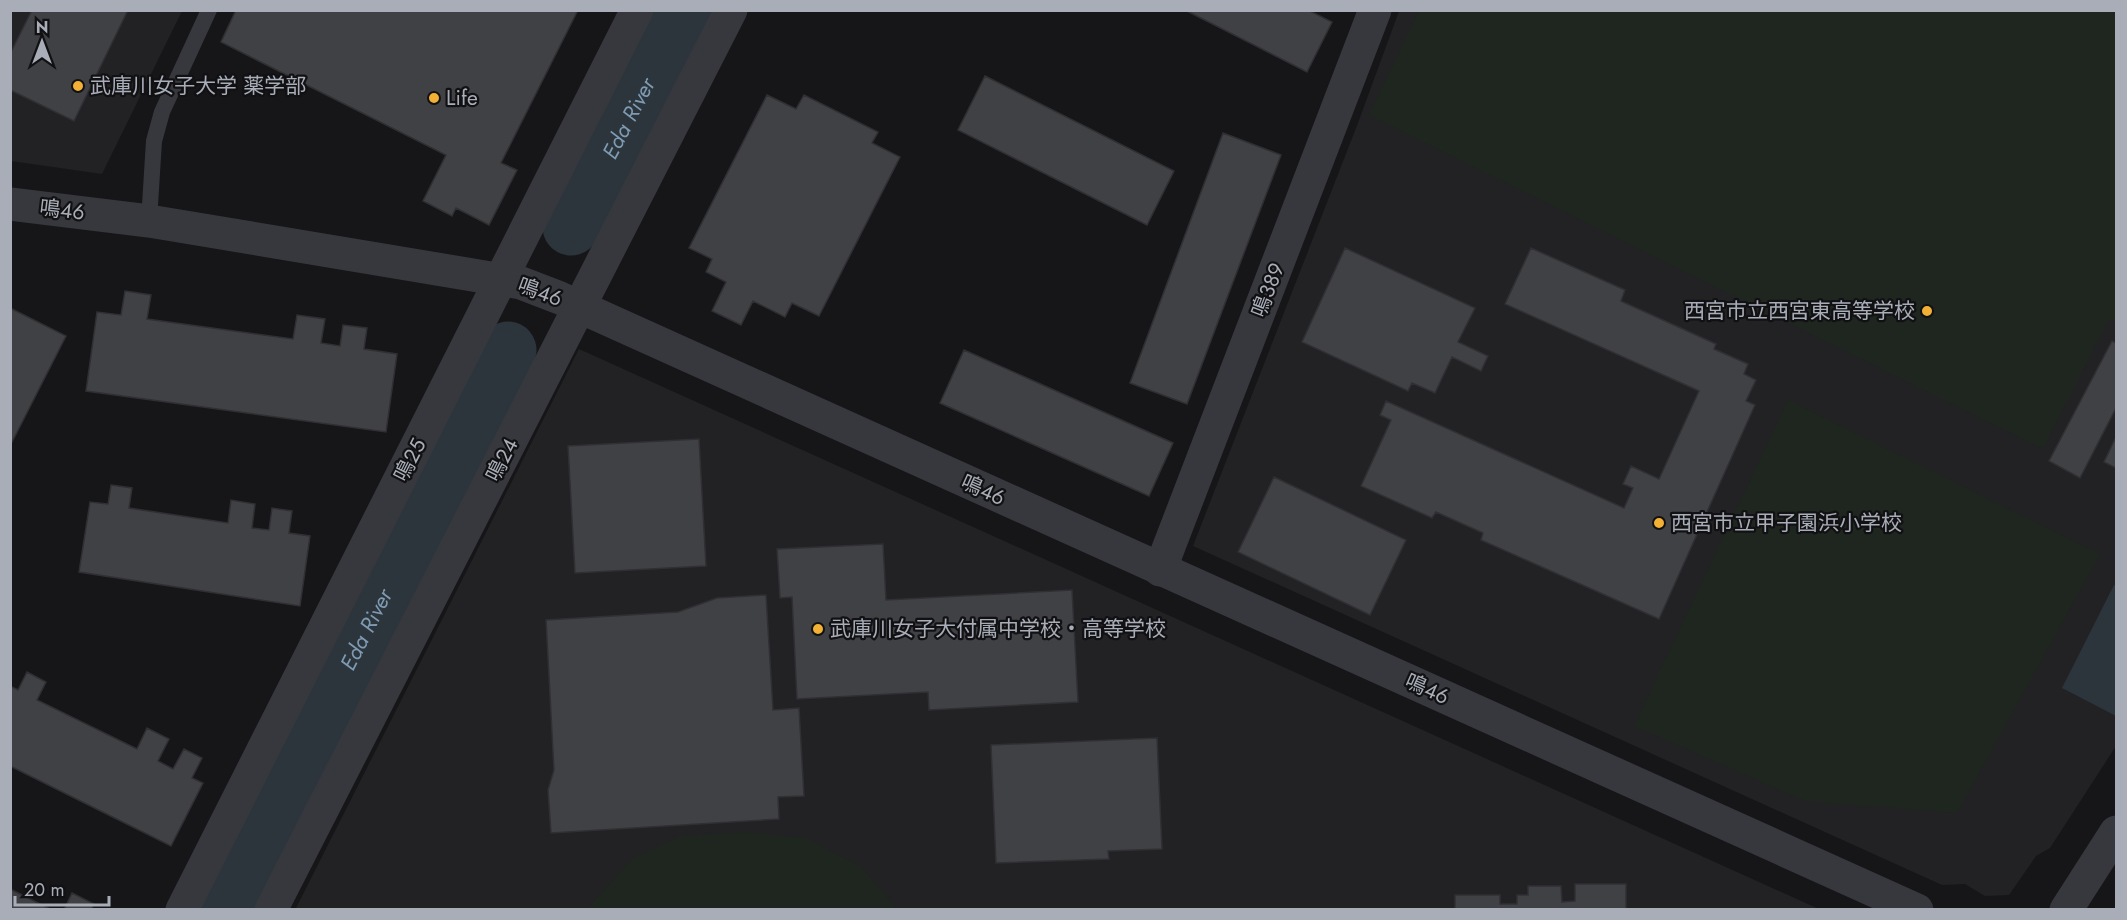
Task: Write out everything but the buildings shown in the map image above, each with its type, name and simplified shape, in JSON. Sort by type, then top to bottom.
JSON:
[{"type":"street","name":"鳴25","points":[[182,909],[638,10]]},
{"type":"street","name":"鳴24","points":[[271,909],[731,10]]},
{"type":"street","name":"鳴389","points":[[1160,570],[1375,10]]},
{"type":"street","name":"鳴46","points":[[10,204],[149,220],[521,284],[580,308],[1917,909]]},
{"type":"street","points":[[2066,909],[2116,832]]},
{"type":"lane","points":[[149,220],[154,141],[162,112],[209,10]]},
{"type":"shaded area","name":"武庫川女子大学 薬学部","points":[[11,11],[182,11],[102,174],[11,161]]},
{"type":"shaded area","name":"西宮市立甲子園浜小学校","points":[[1399,11],[2116,11],[2116,746],[2050,848],[2036,856],[2009,895],[1985,896],[1965,884],[1942,885],[1193,546],[1358,123]]},
{"type":"shaded area","name":"西宮市立西宮東高等学校","points":[[1419,11],[2116,11],[2116,323],[2109,319],[2043,449],[1369,115]]},
{"type":"shaded area","name":"武庫川女子大付属中学校・高等学校","points":[[579,349],[1819,909],[295,910]]},
{"type":"shaded area","points":[[1788,400],[2100,554],[1957,813],[1805,801],[1634,726]]},
{"type":"shaded area","points":[[2114,585],[2116,586],[2116,716],[2062,688]]},
{"type":"shaded area","points":[[743,832],[806,838],[861,867],[897,909],[587,909],[632,859],[681,836]]},
{"type":"waterway","name":"Eda River","points":[[571,227],[685,10]]},
{"type":"waterway","name":"Eda River","points":[[223,910],[508,350]]},
{"type":"place","name":"武庫川女子大学 薬学部","points":[[78,86]]},
{"type":"place","name":"Life","points":[[434,98]]},
{"type":"place","name":"西宮市立西宮東高等学校","points":[[1927,311]]},
{"type":"place","name":"西宮市立甲子園浜小学校","points":[[1659,523]]},
{"type":"place","name":"武庫川女子大付属中学校・高等学校","points":[[818,629]]}]
